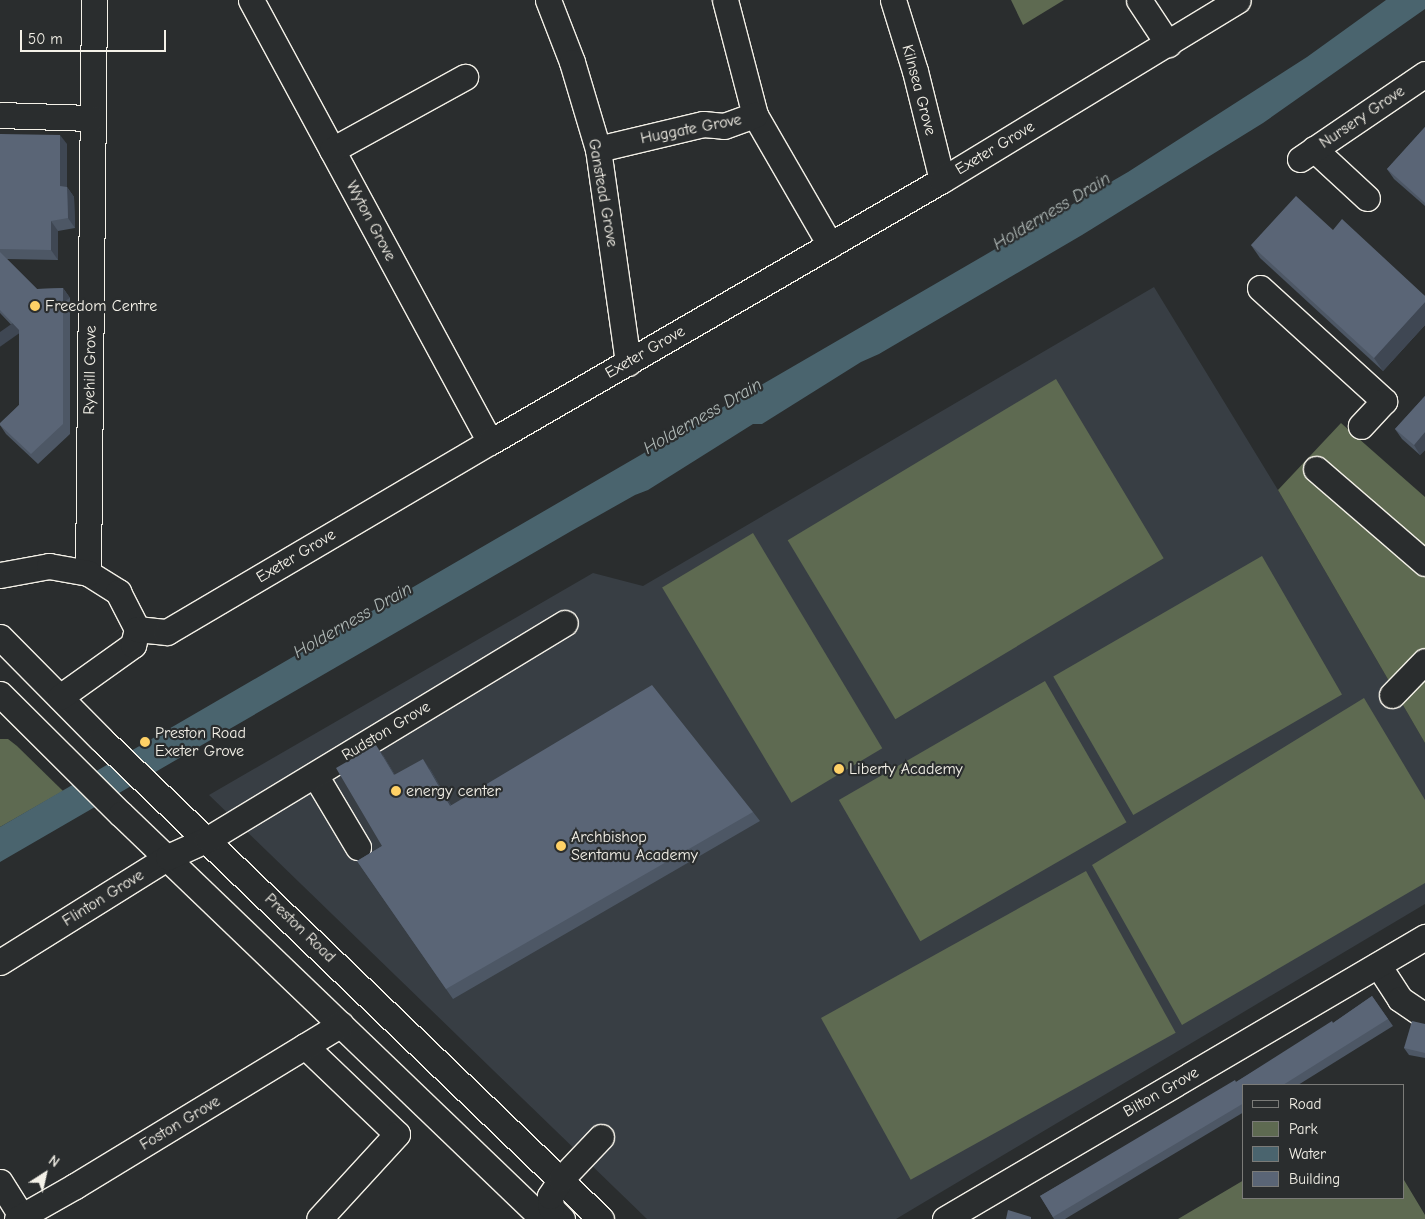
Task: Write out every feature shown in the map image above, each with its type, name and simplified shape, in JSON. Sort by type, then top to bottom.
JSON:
[{"type":"street","name":"Ryehill Grove","points":[[88,573],[94,0]]},
{"type":"street","name":"Ganstead Grove","points":[[548,0],[572,62],[598,149],[628,363]]},
{"type":"street","name":"Huggate Grove","points":[[725,0],[755,115],[830,245]]},
{"type":"street","name":"Kilnsea Grove","points":[[893,0],[915,71],[942,180]]},
{"type":"street","points":[[1139,0],[1168,44]]},
{"type":"street","name":"Exeter Grove","points":[[138,629],[168,632],[490,442],[942,180],[1238,0]]},
{"type":"street","name":"Wyton Grove","points":[[262,4],[332,150],[490,442]]},
{"type":"street","name":"Nursery Grove","points":[[1367,198],[1307,154],[1425,74]]},
{"type":"street","points":[[332,150],[465,77]]},
{"type":"street","points":[[0,115],[92,118]]},
{"type":"street","name":"Huggate Grove","points":[[598,149],[703,124],[724,126],[755,115]]},
{"type":"street","points":[[1260,288],[1384,401],[1361,426]]},
{"type":"street","points":[[1316,469],[1425,563]]},
{"type":"street","points":[[0,575],[49,566],[88,573],[118,592],[138,629],[133,645],[60,696]]},
{"type":"street","name":"Rudston Grove","points":[[208,839],[565,623]]},
{"type":"street","name":"Preston Road","points":[[0,637],[102,738],[601,1219]]},
{"type":"street","points":[[1392,695],[1420,675]]},
{"type":"street","points":[[0,694],[121,814],[168,857],[543,1219]]},
{"type":"street","points":[[315,775],[358,847]]},
{"type":"street","name":"Flinton Grove","points":[[0,962],[168,857],[208,839]]},
{"type":"street","name":"Bilton Grove","points":[[945,1219],[1425,937]]},
{"type":"street","points":[[1378,965],[1400,999],[1425,1016]]},
{"type":"street","name":"Foston Grove","points":[[19,1218],[341,1024]]},
{"type":"street","points":[[305,1046],[398,1134],[319,1219]]},
{"type":"street","points":[[562,1219],[551,1208],[550,1196],[561,1180],[601,1137]]},
{"type":"street","points":[[0,1182],[19,1218]]},
{"type":"shaded area","name":"Liberty Academy","points":[[1154,287],[1278,490],[1425,743],[1425,904],[896,1219],[647,1219],[209,795],[593,573],[643,586]]},
{"type":"green space","points":[[1011,0],[1064,0],[1023,25]]},
{"type":"green space","points":[[1056,379],[1164,558],[895,719],[788,540]]},
{"type":"green space","points":[[1341,423],[1425,497],[1425,743],[1278,490]]},
{"type":"green space","points":[[753,533],[882,748],[791,803],[662,588]]},
{"type":"green space","points":[[1262,556],[1342,695],[1133,815],[1053,676]]},
{"type":"green space","points":[[1045,681],[1126,822],[920,941],[839,800]]},
{"type":"green space","points":[[1364,698],[1425,800],[1425,883],[1182,1025],[1092,865]]},
{"type":"green space","points":[[0,739],[8,739],[17,746],[63,791],[0,827]]},
{"type":"green space","points":[[1086,871],[1176,1033],[911,1180],[821,1018]]},
{"type":"green space","points":[[1242,1181],[1242,1199],[1405,1199],[1405,1182],[1425,1215],[1425,1219],[1178,1219]]},
{"type":"water","points":[[1386,0],[1425,0],[1425,9],[1263,123],[1082,235],[879,354],[861,362],[762,424],[753,424],[648,490],[635,495],[573,530],[0,862],[0,827],[1128,172],[1307,57]]},
{"type":"building","points":[[1425,127],[1425,203],[1387,169]]},
{"type":"building","points":[[0,134],[60,135],[60,186],[67,187],[68,218],[51,221],[51,250],[0,249]]},
{"type":"building","points":[[1296,196],[1333,230],[1342,219],[1425,296],[1425,302],[1374,358],[1251,245]]},
{"type":"building","points":[[0,252],[37,289],[63,288],[63,424],[31,454],[0,425],[19,405],[19,330],[0,310]]},
{"type":"building","points":[[1425,396],[1425,432],[1414,445],[1395,429]]},
{"type":"building","name":"Archbishop Sentamu Academy","points":[[652,685],[753,812],[446,989],[357,861],[382,846],[336,768],[376,745],[394,775],[423,759],[450,806]]},
{"type":"building","points":[[1372,996],[1388,1019],[1285,1084],[1242,1084],[1242,1104],[1053,1217],[1040,1196],[1235,1080],[1236,1082],[1332,1021],[1333,1023]]},
{"type":"building","points":[[1412,1021],[1425,1024],[1425,1053],[1404,1048]]},
{"type":"building","points":[[1008,1210],[1031,1217],[1031,1219],[1006,1219]]},
{"type":"place","name":"Freedom Centre","points":[[35,306]]},
{"type":"place","name":"Preston Road Exeter Grove","points":[[145,742]]},
{"type":"place","name":"Liberty Academy","points":[[839,769]]},
{"type":"place","name":"energy center","points":[[396,791]]},
{"type":"place","name":"Archbishop Sentamu Academy","points":[[561,846]]},
{"type":"water label","name":"Holderness Drain","points":[[1052,212]]},
{"type":"water label","name":"Holderness Drain","points":[[703,417]]},
{"type":"water label","name":"Holderness Drain","points":[[353,621]]}]
